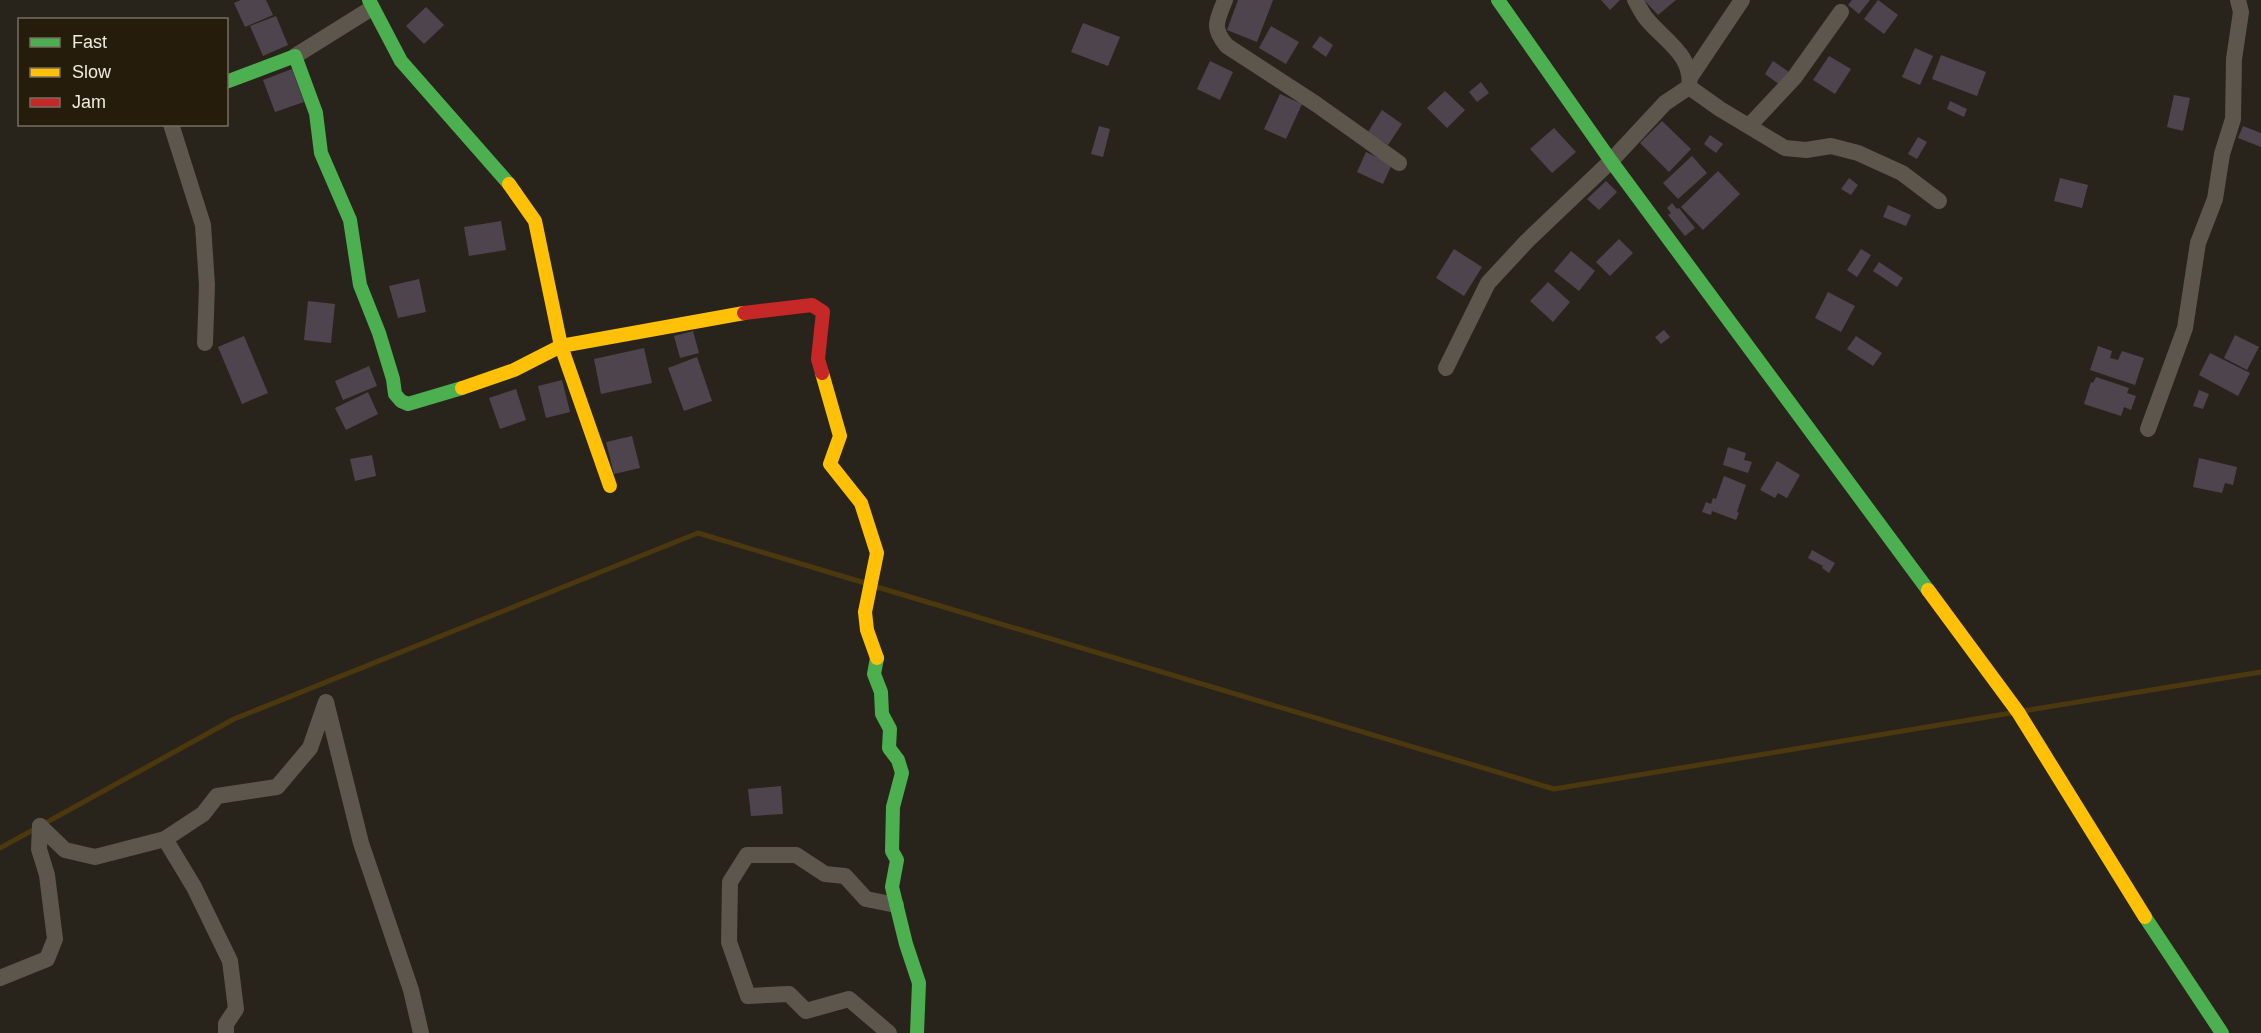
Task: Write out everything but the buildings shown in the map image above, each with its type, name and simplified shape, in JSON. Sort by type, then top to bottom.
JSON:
[{"type":"street","points":[[1225,0],[1216,25],[1217,34],[1227,46],[1316,104],[1399,163]]},
{"type":"street","points":[[1497,0],[1611,161],[2018,712],[2145,917],[2222,1033]]},
{"type":"street","points":[[1635,0],[1646,17],[1682,55],[1690,81],[1749,126],[1785,148],[1806,150],[1831,146],[1858,153],[1902,173],[1939,201]]},
{"type":"street","points":[[1446,368],[1488,283],[1527,241],[1611,161],[1665,103],[1690,81],[1742,0]]},
{"type":"street","points":[[2148,429],[2185,328],[2198,243],[2214,199],[2222,154],[2233,119],[2234,59],[2241,12],[2238,0]]},
{"type":"street","points":[[228,81],[295,56],[371,4],[401,61],[513,189],[535,221],[561,346],[610,486]]},
{"type":"street","points":[[1749,126],[1794,78],[1841,12]]},
{"type":"street","points":[[295,56],[315,113],[321,153],[350,220],[360,285],[379,333],[393,379],[395,394],[400,401],[408,404],[445,394],[514,370],[561,346],[759,310],[812,305],[823,312],[818,359],[840,436],[830,464],[861,503],[877,553],[865,612],[867,630],[877,655],[874,674],[881,692],[882,714],[890,729],[889,748],[898,760],[902,773],[893,807],[892,851],[897,860],[892,887],[906,944],[919,983],[917,1033]]},
{"type":"street","points":[[172,126],[203,225],[207,285],[205,343]]},
{"type":"street","points":[[0,978],[47,959],[55,939],[46,875],[39,849],[40,826],[65,850],[95,857],[165,839],[203,814],[217,796],[277,786],[310,748],[326,702],[361,843],[411,990],[421,1033]]},
{"type":"street","points":[[165,839],[194,887],[230,961],[236,1009],[226,1024],[226,1033]]},
{"type":"street","points":[[890,1033],[849,999],[806,1011],[789,994],[748,996],[729,942],[730,882],[747,855],[796,855],[825,874],[845,876],[866,898],[896,905]]},
{"type":"waterway","points":[[0,848],[234,719],[698,533],[865,583]]},
{"type":"waterway","points":[[877,587],[1554,789],[2011,713]]},
{"type":"waterway","points":[[2023,711],[2261,672]]},
{"type":"traffic: fast","points":[[369,0],[401,61],[509,184]]},
{"type":"traffic: fast","points":[[1498,0],[1611,161],[1928,590]]},
{"type":"traffic: fast","points":[[228,81],[295,56],[316,113],[321,153],[350,220],[360,285],[379,333],[393,379],[395,394],[401,401],[408,404],[462,388]]},
{"type":"traffic: fast","points":[[877,658],[874,674],[881,692],[882,714],[890,729],[889,748],[898,760],[902,773],[893,807],[892,851],[897,860],[892,887],[906,944],[919,983],[917,1033]]},
{"type":"traffic: fast","points":[[2145,917],[2222,1033]]},
{"type":"traffic: slow","points":[[462,388],[514,370],[561,346],[535,221],[509,184]]},
{"type":"traffic: slow","points":[[610,486],[561,346],[744,313]]},
{"type":"traffic: slow","points":[[822,373],[840,436],[830,464],[861,503],[877,553],[865,612],[867,630],[877,658]]},
{"type":"traffic: slow","points":[[1928,590],[2018,712],[2145,917]]},
{"type":"traffic: jam","points":[[744,313],[812,305],[823,312],[818,359],[822,373]]}]
